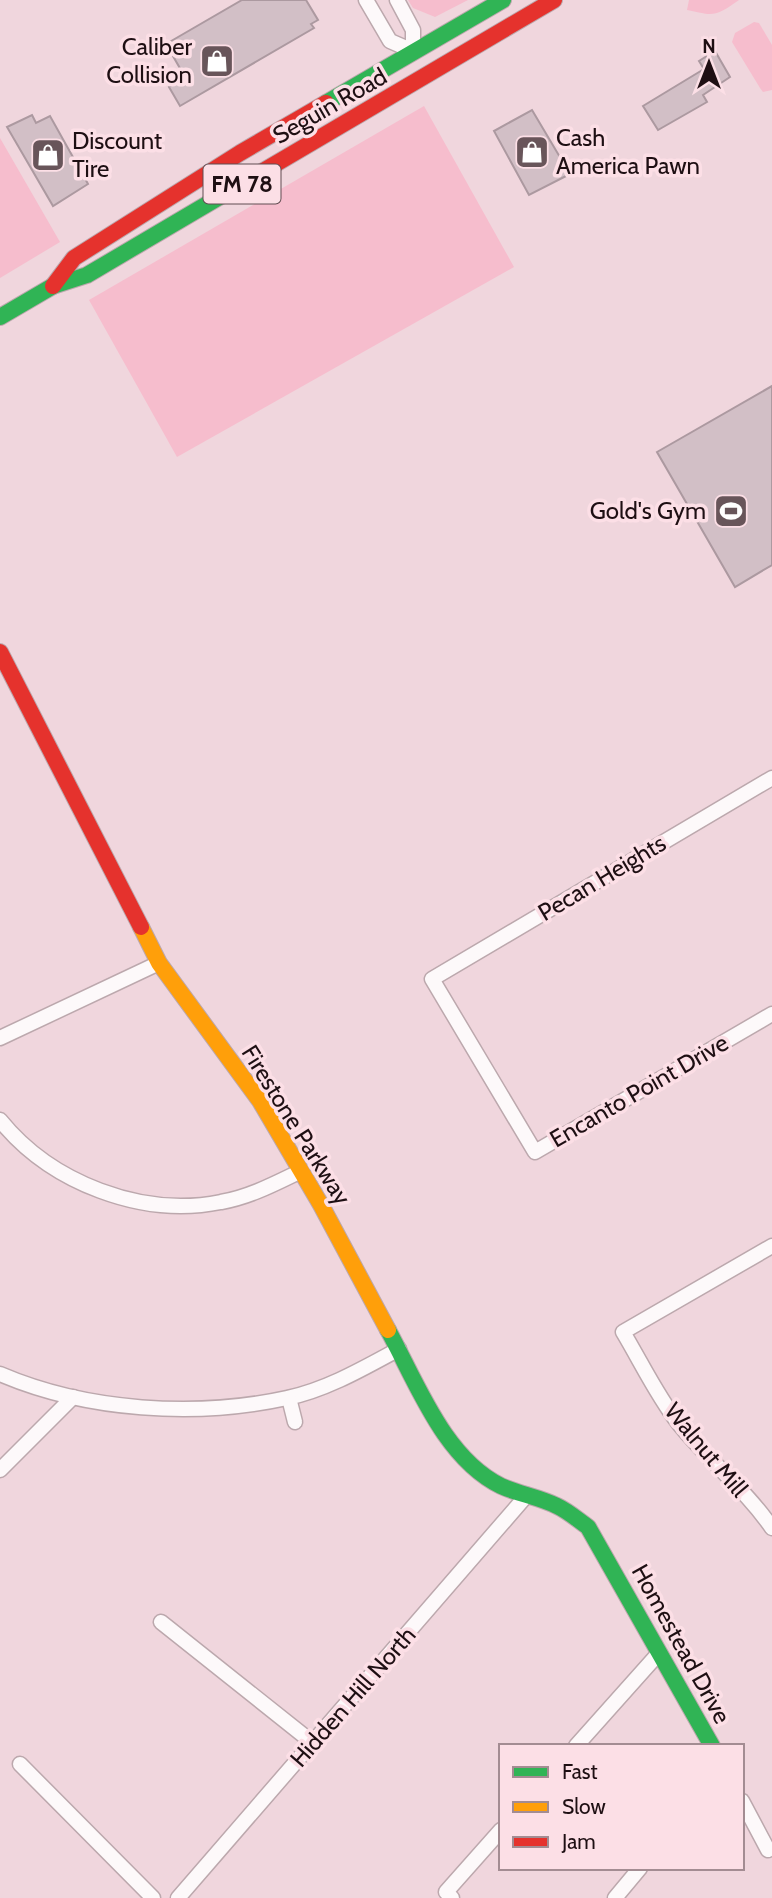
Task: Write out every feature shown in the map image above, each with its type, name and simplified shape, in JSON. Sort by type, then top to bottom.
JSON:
[{"type":"street","points":[[366,0],[390,41],[412,51],[452,51],[484,42]]},
{"type":"street","points":[[374,107],[410,65],[413,30],[397,0]]},
{"type":"street","name":"Seguin Road","points":[[53,286],[74,258],[240,153],[503,0]]},
{"type":"street","name":"Seguin Road","points":[[0,317],[53,286],[87,275],[554,0]]},
{"type":"street","name":"Firestone Parkway","points":[[0,652],[159,963],[260,1101],[443,1432],[458,1454],[478,1472],[501,1486],[558,1506],[588,1527],[610,1565]]},
{"type":"street","name":"Pecan Heights","points":[[432,979],[772,778]]},
{"type":"street","points":[[0,1038],[159,963]]},
{"type":"street","name":"Encanto Point Drive","points":[[432,979],[535,1152],[772,1014]]},
{"type":"street","points":[[0,1120],[23,1145],[62,1173],[106,1193],[141,1202],[177,1205],[220,1203],[270,1186],[301,1171]]},
{"type":"street","name":"Walnut Mill","points":[[772,1246],[623,1332],[678,1422],[772,1528]]},
{"type":"street","points":[[0,1374],[97,1403],[148,1408],[235,1406],[289,1398],[339,1379],[399,1349]]},
{"type":"street","points":[[0,1470],[73,1397]]},
{"type":"street","points":[[289,1398],[295,1422]]},
{"type":"street","name":"Hidden Hill North","points":[[178,1898],[527,1495]]},
{"type":"street","name":"Homestead Drive","points":[[610,1565],[711,1744]]},
{"type":"street","points":[[161,1622],[313,1743]]},
{"type":"street","points":[[578,1744],[659,1653]]},
{"type":"street","points":[[20,1764],[153,1898]]},
{"type":"street","points":[[744,1805],[768,1850]]},
{"type":"street","points":[[452,1898],[446,1892],[499,1832]]},
{"type":"street","points":[[615,1898],[638,1870]]},
{"type":"shaded area","points":[[408,0],[468,0],[435,17],[413,8]]},
{"type":"shaded area","points":[[689,0],[739,0],[725,10],[709,14],[687,10]]},
{"type":"shaded area","points":[[754,22],[759,23],[772,45],[772,90],[763,92],[732,42],[735,33]]},
{"type":"shaded area","points":[[424,106],[514,267],[177,457],[89,300]]},
{"type":"shaded area","points":[[0,138],[60,242],[0,278]]},
{"type":"building","name":"Caliber Collision","points":[[242,0],[306,0],[318,20],[311,24],[314,28],[180,106],[169,87],[185,77],[166,44]]},
{"type":"building","points":[[715,51],[730,77],[703,95],[707,102],[658,130],[643,106],[704,69],[699,61]]},
{"type":"building","name":"Cash America Pawn","points":[[532,110],[570,174],[529,195],[494,131]]},
{"type":"building","name":"Discount Tire","points":[[32,115],[36,123],[50,116],[88,184],[53,206],[7,127]]},
{"type":"building","name":"Gold's Gym","points":[[772,386],[772,565],[735,587],[657,452]]},
{"type":"traffic: fast","points":[[326,103],[503,0]]},
{"type":"traffic: fast","points":[[0,317],[53,286],[87,275],[260,173]]},
{"type":"traffic: fast","points":[[388,1330],[421,1395],[463,1457],[501,1486],[557,1506],[588,1527],[711,1744]]},
{"type":"traffic: slow","points":[[141,927],[159,963],[260,1101],[321,1205],[388,1330]]},
{"type":"traffic: jam","points":[[260,173],[554,0]]},
{"type":"traffic: jam","points":[[53,286],[74,258],[240,153],[326,103]]},
{"type":"traffic: jam","points":[[0,652],[141,927]]},
{"type":"place","name":"Caliber Collision","points":[[217,61]]},
{"type":"place","name":"Cash America Pawn","points":[[532,152]]},
{"type":"place","name":"Discount Tire","points":[[48,155]]},
{"type":"place","name":"Gold's Gym","points":[[731,511]]}]
